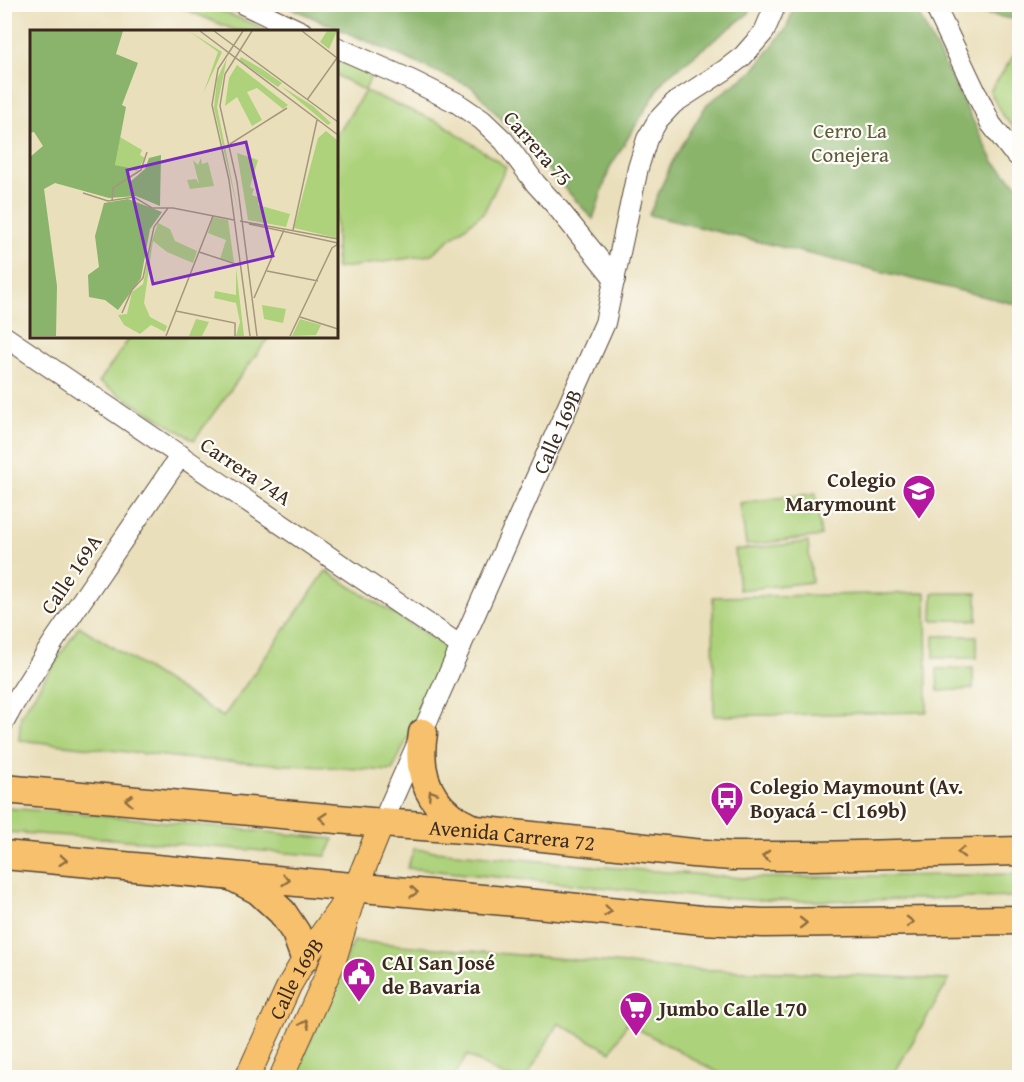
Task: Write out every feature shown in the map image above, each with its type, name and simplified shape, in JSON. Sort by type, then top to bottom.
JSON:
[{"type":"highway","points":[[423,733],[420,759],[426,784],[432,796],[444,811],[459,822],[476,830]]},
{"type":"highway","name":"Avenida Carrera 72","points":[[4,789],[476,830],[732,856],[1020,851]]},
{"type":"highway","points":[[4,855],[712,921],[785,923],[1020,920]]},
{"type":"highway","points":[[228,875],[258,890],[282,912],[296,933],[305,958]]},
{"type":"main road","name":"Calle 169B","points":[[281,1077],[333,960],[356,887],[382,823]]},
{"type":"main road","name":"Calle 169B","points":[[246,1077],[289,986],[305,958],[356,887]]},
{"type":"street","points":[[243,4],[298,30]]},
{"type":"street","name":"Calle 169B","points":[[382,823],[602,329],[638,168],[647,139],[658,120],[674,103],[743,56],[764,32],[776,4]]},
{"type":"street","points":[[934,4],[991,124],[1020,158]]},
{"type":"street","name":"Carrera 75","points":[[338,48],[413,81],[456,103],[482,120],[504,141],[536,184],[615,279]]},
{"type":"street","name":"Carrera 74A","points":[[4,336],[461,646]]},
{"type":"street","name":"Calle 169A","points":[[4,722],[54,641],[181,455]]},
{"type":"green space","name":"Cerro La Conejera","points":[[795,4],[914,5],[994,162],[1019,187],[1019,305],[649,215],[672,162],[707,104],[753,71],[787,27]]},
{"type":"green space","points":[[174,5],[207,5],[268,30],[235,30]]},
{"type":"green space","points":[[284,5],[753,5],[749,13],[665,78],[610,167],[593,219],[472,87]]},
{"type":"green space","points":[[934,5],[1019,5],[1019,20]]},
{"type":"green space","points":[[1019,48],[1019,134],[1001,113],[990,91]]},
{"type":"green space","points":[[338,61],[371,75],[365,91],[338,76]]},
{"type":"green space","points":[[365,91],[443,124],[506,167],[484,212],[430,255],[338,269],[338,131]]},
{"type":"green space","points":[[130,338],[269,338],[194,440],[99,382]]},
{"type":"green space","points":[[816,493],[821,536],[746,545],[740,503]]},
{"type":"green space","points":[[808,542],[812,582],[739,590],[735,550]]},
{"type":"green space","points":[[326,571],[450,649],[392,771],[192,759],[19,740],[21,715],[79,626],[223,717]]},
{"type":"green space","points":[[926,593],[927,712],[714,716],[713,597]]},
{"type":"green space","points":[[933,593],[977,593],[977,620],[932,620]]},
{"type":"green space","points":[[934,636],[977,636],[977,658],[934,658]]},
{"type":"green space","points":[[973,668],[973,689],[938,691],[937,669]]},
{"type":"green space","points":[[4,808],[89,814],[334,839],[326,856],[5,832]]},
{"type":"green space","points":[[414,849],[742,878],[1019,874],[1019,897],[811,901],[690,896],[407,868]]},
{"type":"green space","points":[[354,941],[684,969],[949,980],[892,1077],[726,1077],[627,1023],[611,1052],[558,1023],[527,1077],[505,1077],[467,1055],[454,1077],[294,1078]]},
{"type":"place","name":"Colegio Marymount","points":[[919,520]]},
{"type":"place","name":"Colegio Maymount (Av. Boyacá - Cl 169b)","points":[[727,827]]},
{"type":"place","name":"CAI San José de Bavaria","points":[[359,1003]]},
{"type":"place","name":"Jumbo Calle 170","points":[[636,1037]]}]
